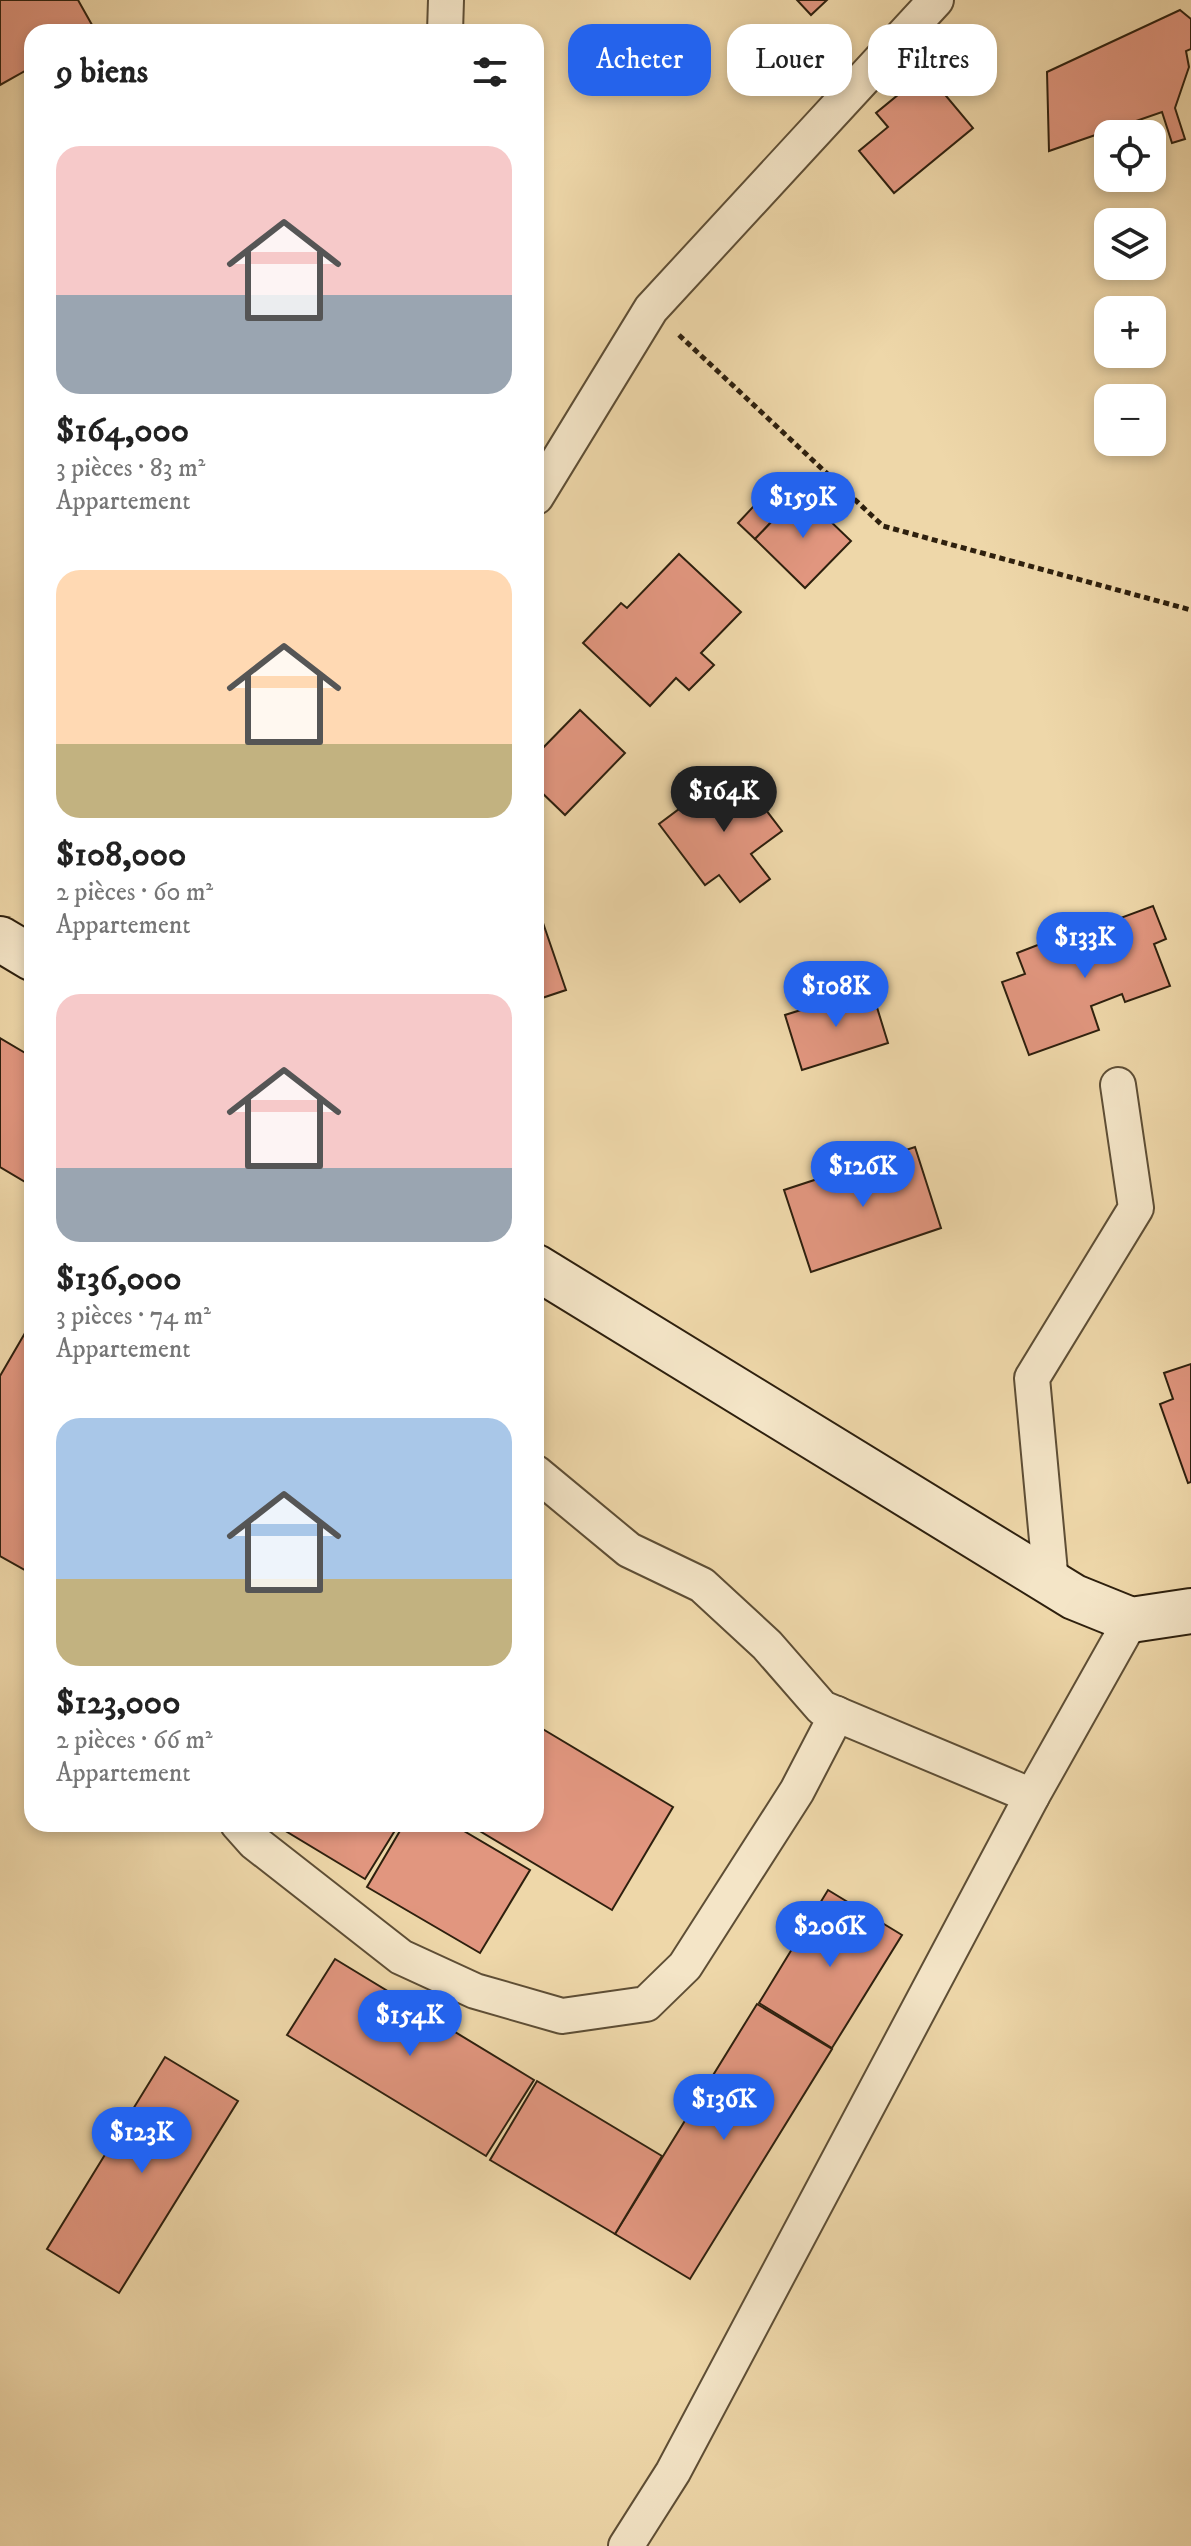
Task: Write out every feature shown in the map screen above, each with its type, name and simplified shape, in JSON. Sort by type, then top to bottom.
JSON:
[{"type":"street","points":[[445,24],[446,0]]},
{"type":"street","points":[[544,484],[651,309],[936,0]]},
{"type":"street","points":[[0,939],[24,953]]},
{"type":"street","points":[[1051,1583],[1032,1378],[1136,1208],[1118,1085]]},
{"type":"street","points":[[544,1272],[1074,1597],[1131,1620],[1191,1611]]},
{"type":"street","points":[[544,1480],[629,1550],[702,1585],[767,1645],[822,1708],[1032,1796]]},
{"type":"street","points":[[626,2546],[680,2458],[1032,1796],[1131,1620]]},
{"type":"street","points":[[245,1832],[401,1957],[475,1991],[562,2016],[646,2004],[685,1966],[797,1791],[837,1714]]},
{"type":"path","points":[[651,309],[883,526],[1191,610]]},
{"type":"building","points":[[0,0],[78,0],[92,24],[24,24],[24,72],[0,85]]},
{"type":"building","points":[[797,0],[827,0],[811,15]]},
{"type":"building","points":[[1180,10],[1191,19],[1191,49],[1186,51],[1189,67],[1175,108],[1185,139],[1172,143],[1162,112],[1139,120],[1094,120],[1094,135],[1049,151],[1047,72]]},
{"type":"building","points":[[897,96],[946,96],[973,128],[894,193],[859,151],[888,127],[876,113]]},
{"type":"building","points":[[782,476],[800,492],[755,539],[738,523]]},
{"type":"building","points":[[800,492],[851,541],[805,588],[755,539]]},
{"type":"building","points":[[679,554],[741,612],[701,653],[714,665],[689,690],[676,678],[650,706],[583,643],[621,603],[627,608]]},
{"type":"building","points":[[580,710],[625,753],[565,815],[544,795],[544,747]]},
{"type":"building","points":[[734,768],[782,831],[751,854],[770,879],[740,902],[719,875],[705,885],[659,824]]},
{"type":"building","points":[[1153,906],[1166,939],[1154,944],[1170,986],[1125,1002],[1122,994],[1091,1006],[1099,1030],[1029,1055],[1002,982],[1025,974],[1017,953],[1061,936],[1069,957],[1102,945],[1096,927]]},
{"type":"building","points":[[544,926],[566,990],[544,997]]},
{"type":"building","points":[[871,988],[888,1043],[802,1070],[785,1015]]},
{"type":"building","points":[[0,1038],[24,1052],[24,1181],[0,1167]]},
{"type":"building","points":[[915,1147],[941,1228],[811,1272],[784,1190]]},
{"type":"building","points":[[24,1335],[24,1570],[0,1556],[0,1376]]},
{"type":"building","points":[[1191,1364],[1191,1482],[1188,1483],[1160,1404],[1173,1399],[1164,1373]]},
{"type":"building","points":[[544,1730],[673,1807],[612,1910],[481,1832],[544,1832]]},
{"type":"building","points":[[287,1832],[394,1832],[365,1879]]},
{"type":"building","points":[[399,1832],[466,1832],[530,1870],[480,1953],[367,1887]]},
{"type":"building","points":[[828,1890],[902,1935],[832,2048],[759,2003]]},
{"type":"building","points":[[335,1959],[534,2080],[486,2156],[287,2035]]},
{"type":"building","points":[[757,2004],[832,2049],[690,2279],[615,2234]]},
{"type":"building","points":[[165,2057],[238,2101],[119,2293],[47,2249]]},
{"type":"building","points":[[537,2081],[662,2156],[615,2234],[490,2160]]}]
